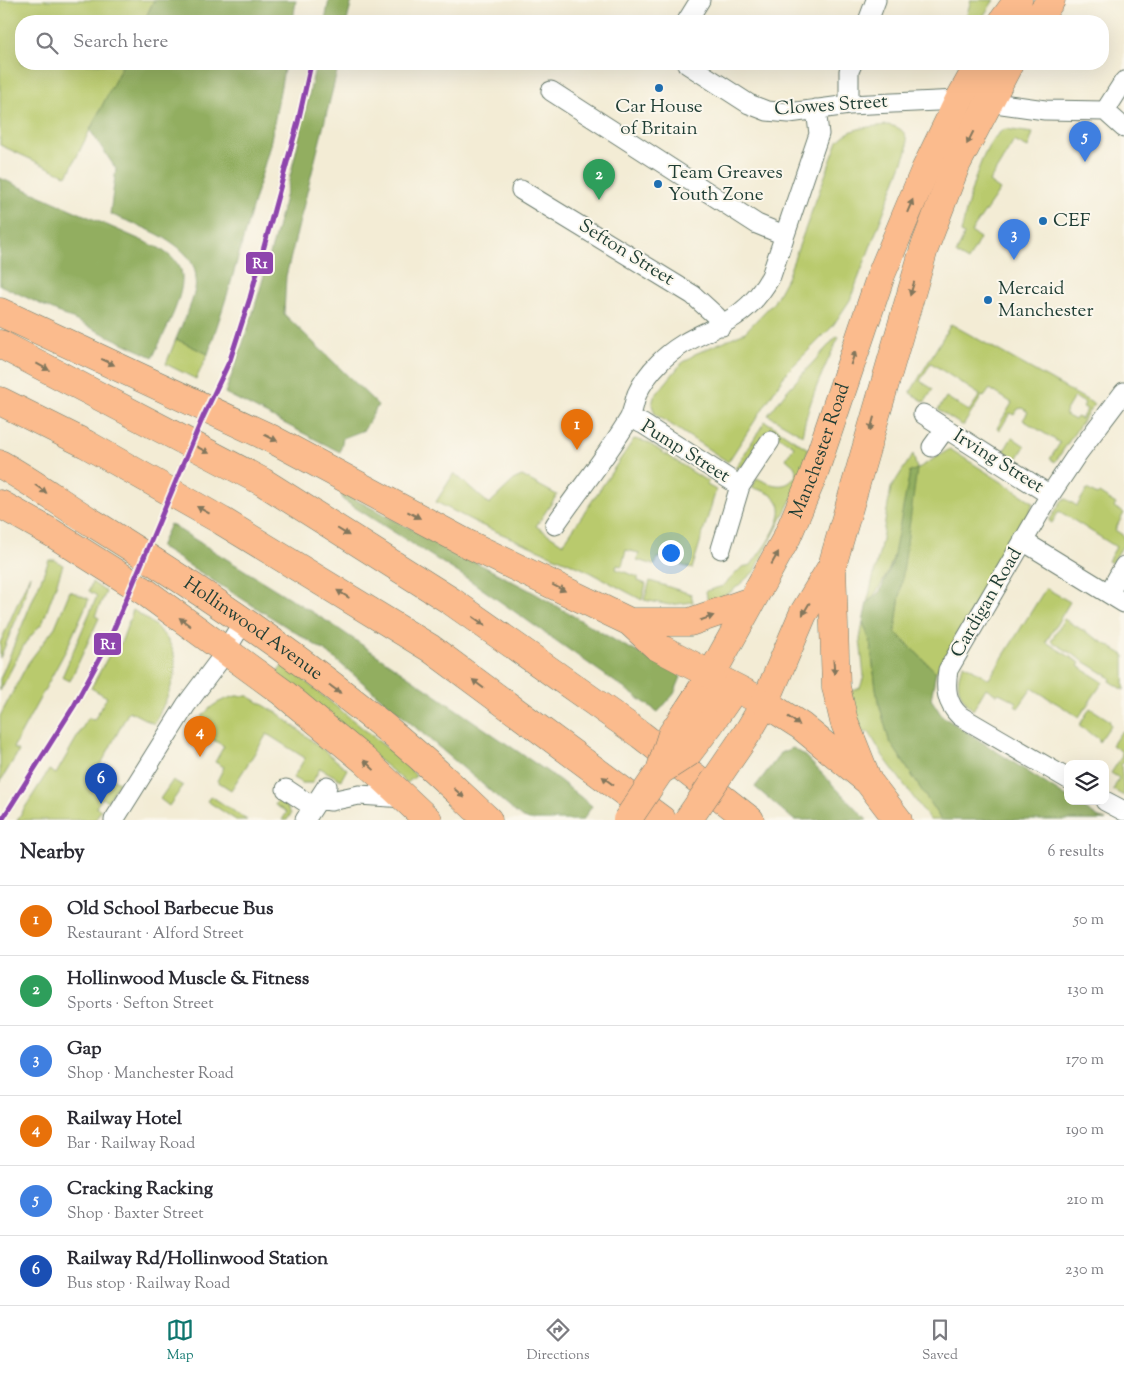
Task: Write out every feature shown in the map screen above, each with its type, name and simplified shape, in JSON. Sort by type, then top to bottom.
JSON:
[{"type":"highway","points":[[1007,15],[1018,0]]},
{"type":"highway","points":[[1040,15],[1051,0]]},
{"type":"highway","name":"Manchester Road","points":[[699,718],[712,675],[787,536],[813,476],[881,275],[925,170],[976,70]]},
{"type":"highway","name":"Manchester Road","points":[[688,820],[748,732],[765,703],[802,614],[832,566],[924,249],[956,166],[1006,70]]},
{"type":"highway","points":[[959,100],[988,102]]},
{"type":"highway","points":[[0,312],[272,439],[466,543],[658,634],[712,675],[765,703],[801,726],[868,781],[898,820]]},
{"type":"highway","points":[[0,344],[272,487],[451,601],[641,735],[750,820]]},
{"type":"highway","points":[[0,401],[86,444],[222,521],[430,648],[662,820]]},
{"type":"highway","name":"Hollinwood Avenue","points":[[0,464],[24,477],[58,502],[186,582],[341,693],[391,733],[488,820]]},
{"type":"highway","name":"Hollinwood Avenue","points":[[0,504],[52,533],[144,590],[224,651],[282,692],[364,760],[428,820]]},
{"type":"highway","points":[[832,566],[835,679],[844,721],[868,781]]},
{"type":"highway","points":[[658,634],[690,622],[703,620],[751,601]]},
{"type":"highway","points":[[627,820],[660,771],[688,753],[699,718],[735,688]]},
{"type":"street","points":[[691,15],[700,0]]},
{"type":"street","points":[[870,15],[876,0]]},
{"type":"street","name":"Clowes Street","points":[[696,70],[749,104],[767,111],[789,113],[849,105],[959,100]]},
{"type":"street","points":[[849,70],[849,105]]},
{"type":"street","points":[[1105,111],[1124,81]]},
{"type":"street","points":[[551,91],[757,224],[784,235]]},
{"type":"street","points":[[988,102],[1045,110],[1105,111],[1124,128]]},
{"type":"street","points":[[555,525],[630,418],[637,395],[646,378],[660,362],[689,341],[722,326],[750,307],[761,294],[770,276],[818,134],[816,109]]},
{"type":"street","name":"Sefton Street","points":[[521,190],[694,295],[716,316],[722,326]]},
{"type":"street","name":"Cardigan Road","points":[[1064,777],[972,724],[953,709],[949,702],[948,670],[1050,495],[1078,453],[1124,392]]},
{"type":"street","name":"Irving Street","points":[[923,414],[1050,495]]},
{"type":"street","name":"Pump Street","points":[[630,418],[643,424],[740,486]]},
{"type":"street","name":"Irving Street","points":[[932,447],[945,429]]},
{"type":"street","name":"Pump Street","points":[[721,549],[740,486],[770,441]]},
{"type":"street","points":[[1024,541],[1116,598],[1124,566]]},
{"type":"street","points":[[114,820],[186,705],[243,622]]},
{"type":"street","points":[[286,789],[316,803],[359,795],[405,798]]},
{"type":"street","points":[[1109,803],[1124,811]]},
{"type":"green space","points":[[0,0],[154,0],[147,15],[15,15],[15,70],[120,70],[67,176],[0,145]]},
{"type":"green space","points":[[154,0],[296,0],[294,15],[147,15]]},
{"type":"green space","points":[[329,0],[352,0],[348,15],[326,15]]},
{"type":"green space","points":[[971,0],[994,0],[984,15],[967,15]]},
{"type":"green space","points":[[120,70],[284,70],[270,145],[229,289],[208,354],[176,339],[195,288],[194,268],[187,256],[177,246],[150,230],[110,214],[116,169],[90,130]]},
{"type":"green space","points":[[315,70],[338,70],[286,276],[284,314],[378,405],[364,430],[343,438],[340,452],[225,393],[253,312],[287,189]]},
{"type":"green space","points":[[887,125],[893,126],[904,133],[907,140],[907,151],[850,300],[832,327],[786,373],[728,462],[655,414],[652,405],[654,397],[681,364],[695,354],[745,332],[774,302],[787,278],[838,141],[854,130]]},
{"type":"green space","points":[[1005,129],[1033,133],[1028,148],[1014,141],[989,182],[1000,190],[971,232],[980,238],[968,261],[956,254],[964,235],[961,233],[971,192],[988,147],[996,136]]},
{"type":"green space","points":[[0,178],[159,248],[175,261],[182,275],[182,286],[174,312],[153,357],[0,285]]},
{"type":"green space","points":[[951,324],[1094,404],[1055,462],[1050,459],[1060,443],[1023,420],[1028,412],[1022,408],[1018,409],[1014,415],[1010,413],[1000,430],[997,428],[1012,403],[990,389],[984,397],[982,396],[963,426],[938,410],[946,397],[969,411],[980,395],[931,363],[920,381],[933,389],[925,402],[910,393]],"holes":[[[1074,397],[1085,403],[1083,407],[1087,409],[1081,419],[1077,417],[1075,420],[1064,414]]]},
{"type":"green space","points":[[837,336],[839,337],[813,397],[802,435],[768,415],[786,392]]},
{"type":"green space","points":[[176,339],[208,354],[196,379],[166,364]]},
{"type":"green space","points":[[765,421],[808,449],[801,480],[755,571],[731,592],[708,604],[706,591],[723,586],[742,567],[751,565],[779,520],[780,510],[777,501],[768,493],[752,488],[757,478],[773,485],[784,485],[789,483],[797,473],[794,466],[786,459],[794,446],[768,430],[744,465],[735,469]]},
{"type":"green space","points":[[1012,437],[1025,446],[1017,459],[1004,451]]},
{"type":"green space","points":[[634,439],[647,442],[708,482],[707,485],[716,490],[692,569],[658,557],[655,565],[637,560],[639,553],[626,550],[622,566],[617,565],[616,569],[638,577],[638,581],[646,584],[642,600],[588,571],[481,525],[436,502],[454,473],[489,504],[515,479],[522,476],[557,495],[536,526],[563,544]]},
{"type":"green space","points":[[950,449],[1033,502],[1030,512],[936,672],[895,632],[916,470],[910,472],[898,542],[893,559],[878,590],[867,603],[880,550],[891,488],[913,454],[917,469]]},
{"type":"green space","points":[[917,469],[895,632],[936,672],[931,699],[942,716],[1064,795],[1064,805],[1079,805],[1099,818],[1106,820],[941,820],[889,740],[877,696],[870,641],[863,622],[867,603],[880,591],[892,564],[910,472]]},
{"type":"green space","points":[[1087,489],[1097,495],[1099,493],[1116,504],[1114,507],[1124,513],[1115,530],[1124,536],[1124,544],[1112,563],[1108,561],[1116,547],[1059,511],[1052,523],[1049,521],[1062,500],[1066,499],[1077,506]]},
{"type":"green space","points":[[341,492],[531,591],[621,644],[675,671],[681,677],[674,694],[658,712],[468,579],[343,500]]},
{"type":"green space","points":[[170,524],[333,625],[558,779],[592,806],[583,820],[530,820],[521,817],[328,653],[160,547]]},
{"type":"green space","points":[[49,560],[55,560],[63,565],[43,622],[25,643],[0,691],[0,679]]},
{"type":"green space","points":[[30,575],[22,605],[0,658],[0,643]]},
{"type":"green space","points":[[650,581],[691,594],[693,602],[670,605],[644,600]]},
{"type":"green space","points":[[92,582],[106,592],[95,616],[99,618],[70,681],[62,677],[97,596],[89,591]]},
{"type":"green space","points":[[1046,588],[1070,602],[1046,642],[1080,663],[1078,666],[1103,682],[1079,717],[1032,688],[1018,708],[1015,706],[1017,702],[999,693],[997,695],[986,688],[973,710],[964,700],[959,689],[959,677],[964,664],[989,679]]},
{"type":"green space","points":[[70,591],[89,599],[66,650],[13,748],[19,751],[0,782],[0,716],[28,663],[55,627]]},
{"type":"green space","points":[[133,610],[164,635],[172,648],[175,661],[170,689],[154,724],[129,711],[98,770],[119,782],[108,801],[102,798],[96,807],[101,810],[95,820],[17,820],[49,770],[56,774],[88,718],[94,720],[107,697],[91,688],[115,644],[121,643]]},
{"type":"green space","points":[[1064,619],[1124,655],[1124,690],[1110,681],[1111,678],[1051,641]]},
{"type":"green space","points":[[863,622],[870,641],[877,696],[889,740],[941,820],[930,820],[883,756],[869,732],[864,733],[860,728],[850,692],[860,688],[864,676],[860,639]]},
{"type":"green space","points":[[284,664],[403,761],[416,776],[407,783],[275,675]]},
{"type":"green space","points":[[236,696],[248,696],[279,714],[347,769],[341,780],[320,768],[312,783],[302,783],[293,778],[305,758],[267,734],[231,790],[217,781],[224,767],[215,762],[224,746],[201,733],[205,730],[196,725],[213,706],[223,700]]},
{"type":"green space","points":[[1090,708],[1109,720],[1111,725],[1099,742],[1099,739],[1079,726]]},
{"type":"green space","points":[[1124,731],[1124,763],[1121,764],[1124,796],[1113,790],[1119,778],[1111,773],[1122,756],[1121,751],[1112,745],[1121,732]]},
{"type":"green space","points":[[793,748],[803,754],[867,820],[794,820],[755,787],[781,753]]},
{"type":"green space","points":[[173,780],[183,786],[169,806],[160,799]]},
{"type":"green space","points":[[211,796],[247,820],[236,820],[207,801]]},
{"type":"green space","points":[[278,800],[288,808],[291,814],[287,820],[282,820],[287,812],[275,805]]},
{"type":"transit line","name":"R1","points":[[2,820],[74,706],[108,643],[203,417],[230,360],[250,298],[298,122],[310,70]]},
{"type":"place","name":"Car House of Britain","points":[[659,88]]},
{"type":"place","name":"Cracking Racking","points":[[1085,162]]},
{"type":"place","name":"Team Greaves Youth Zone","points":[[658,184]]},
{"type":"place","name":"Hollinwood Muscle & Fitness","points":[[599,200]]},
{"type":"place","name":"CEF","points":[[1043,221]]},
{"type":"place","name":"Gap","points":[[1014,260]]},
{"type":"place","name":"Mercaid Manchester","points":[[988,300]]},
{"type":"place","name":"Old School Barbecue Bus","points":[[577,450]]},
{"type":"place","name":"Railway Hotel","points":[[200,757]]},
{"type":"place","name":"Railway Rd/Hollinwood Station","points":[[101,804]]}]
